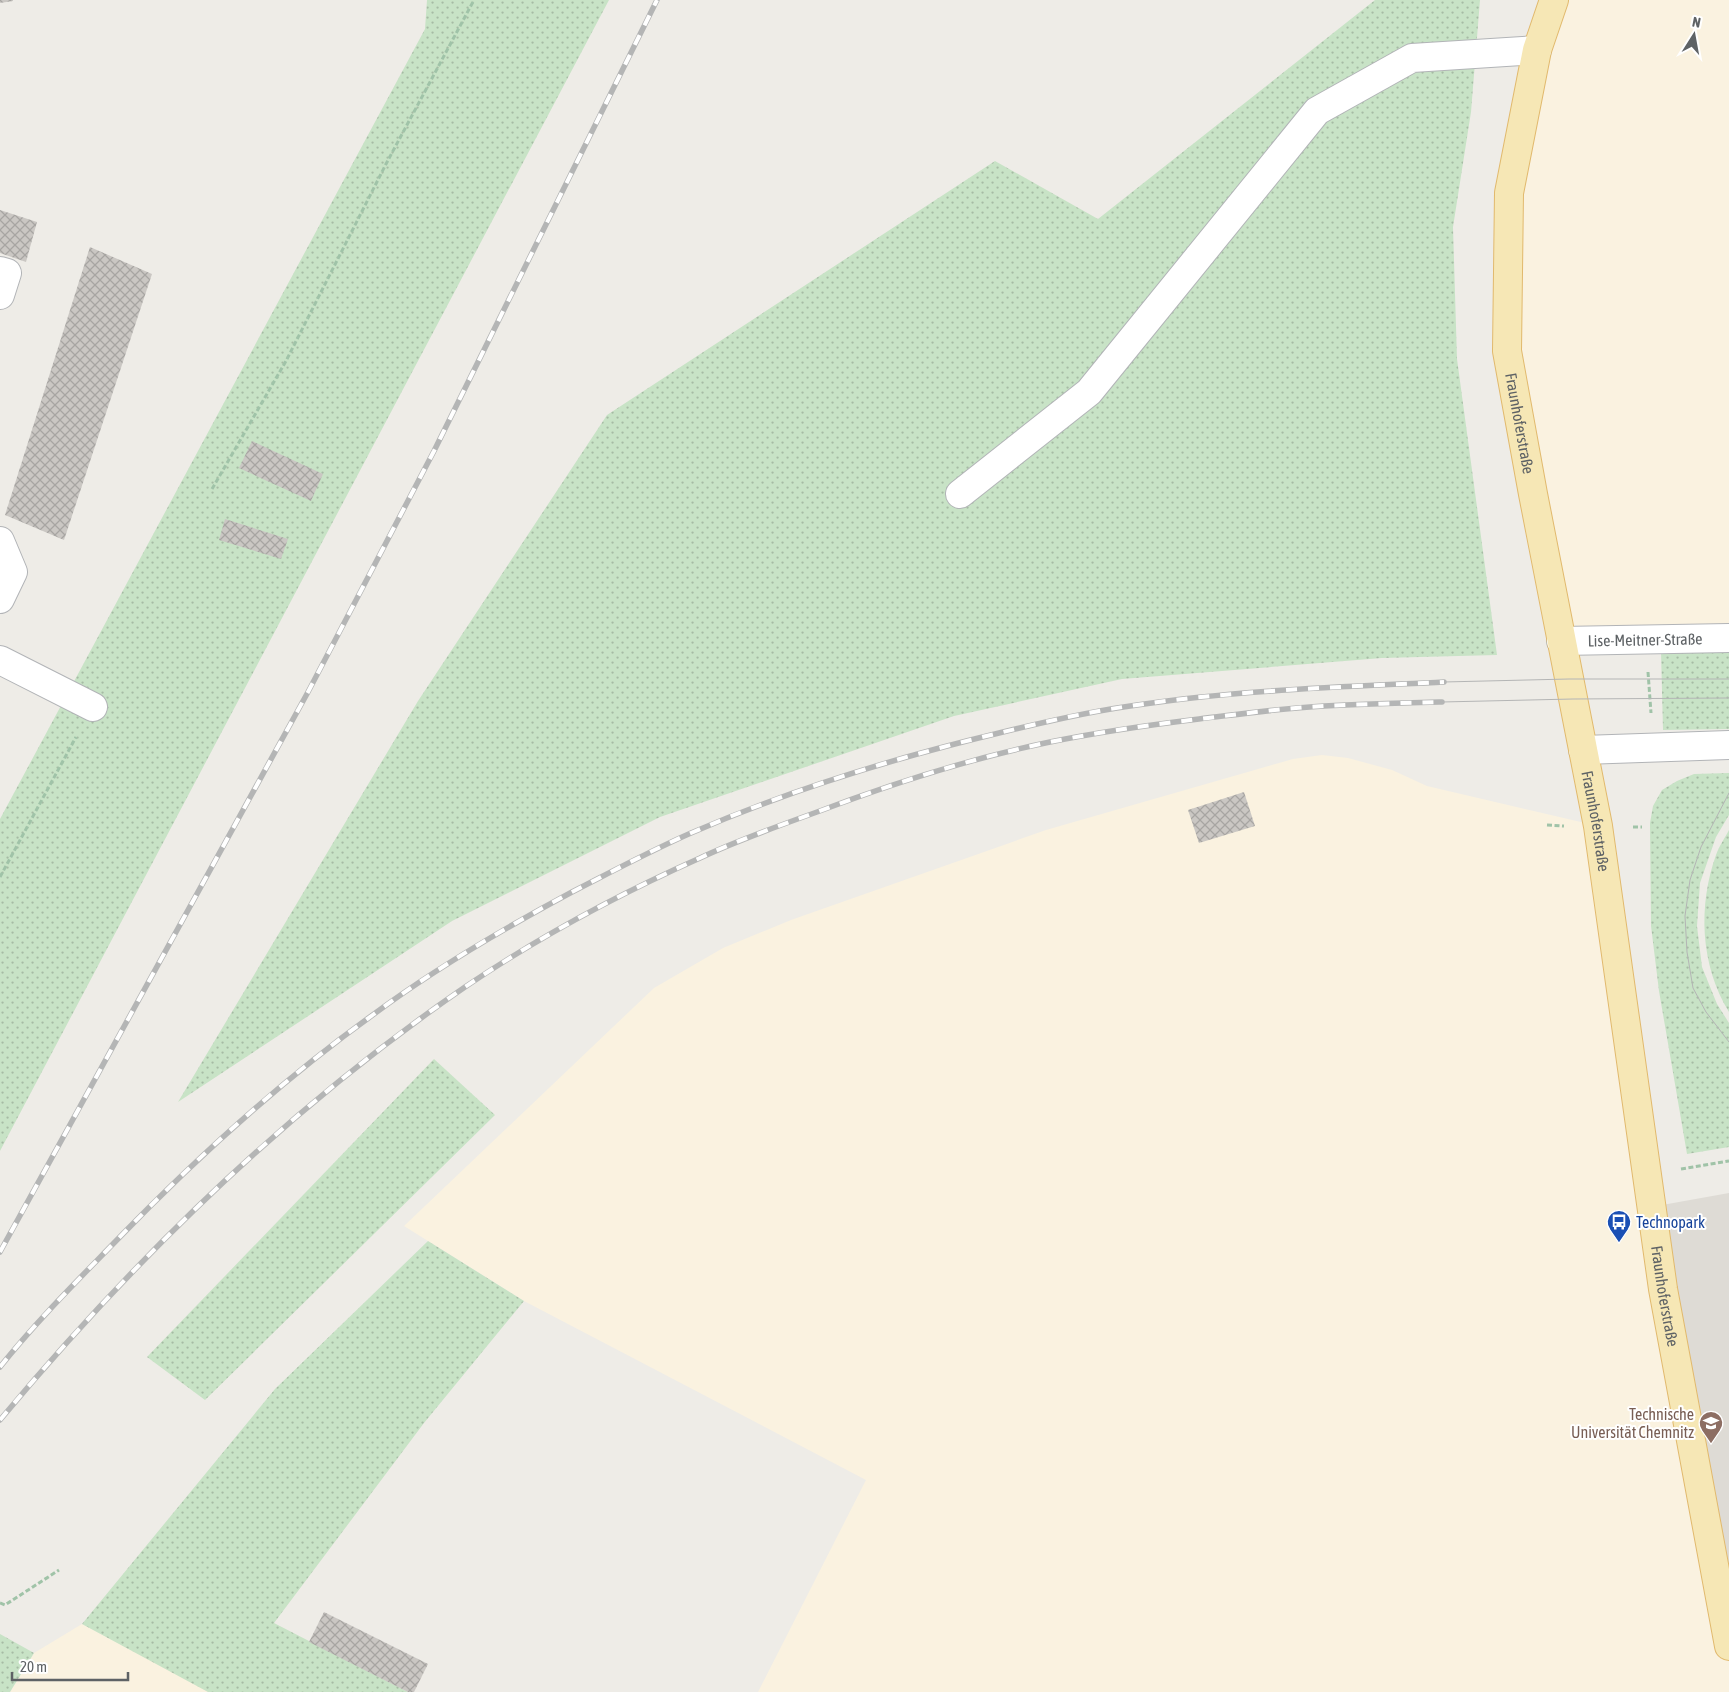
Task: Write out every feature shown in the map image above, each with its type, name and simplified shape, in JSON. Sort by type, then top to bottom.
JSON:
[{"type":"main road","name":"Fraunhoferstraße","points":[[1554,0],[1537,50],[1510,193],[1507,351],[1561,641],[1598,826],[1664,1289],[1729,1646]]},
{"type":"street","points":[[960,494],[1089,392],[1317,111],[1412,58],[1537,50]]},
{"type":"street","points":[[0,271],[7,273],[0,295]]},
{"type":"street","points":[[0,541],[13,572],[0,599]]},
{"type":"street","name":"Lise-Meitner-Straße","points":[[1561,641],[1729,638]]},
{"type":"street","points":[[0,660],[93,706]]},
{"type":"street","points":[[1583,750],[1729,746]]},
{"type":"path","points":[[212,489],[286,361],[386,164],[474,0]]},
{"type":"path","points":[[1646,639],[1654,748]]},
{"type":"path","points":[[0,877],[93,706]]},
{"type":"path","points":[[1681,1169],[1729,1161]]},
{"type":"path","points":[[0,1603],[5,1605],[58,1570]]},
{"type":"shaded area","points":[[1554,0],[1729,0],[1729,637],[1561,641],[1507,351],[1509,193]]},
{"type":"shaded area","points":[[1322,755],[1348,758],[1392,770],[1427,786],[1598,826],[1729,1646],[1729,1692],[758,1692],[866,1480],[524,1301],[404,1226],[654,988],[723,948],[791,920],[1046,830],[1293,759]]},
{"type":"shaded area","name":"Technische Universität Chemnitz","points":[[1729,1193],[1729,1646],[1651,1207]]},
{"type":"shaded area","points":[[82,1624],[211,1692],[10,1692],[34,1653]]},
{"type":"green space","points":[[427,0],[609,0],[0,1151],[0,819],[425,29]]},
{"type":"green space","points":[[1375,0],[1480,0],[1471,112],[1453,227],[1457,359],[1497,655],[1382,658],[1122,679],[954,716],[660,817],[452,921],[178,1102],[418,701],[607,415],[995,161],[1098,219]]},
{"type":"green space","points":[[1729,650],[1729,729],[1663,730],[1661,651]]},
{"type":"green space","points":[[1729,773],[1729,815],[1716,837],[1700,883],[1697,926],[1702,967],[1717,1004],[1729,1023],[1729,1147],[1687,1154],[1659,991],[1651,926],[1650,823],[1653,806],[1662,790],[1694,774]]},
{"type":"green space","points":[[1729,830],[1729,1012],[1719,994],[1707,955],[1705,914],[1710,874],[1717,852]]},
{"type":"green space","points":[[434,1059],[495,1115],[205,1400],[147,1357]]},
{"type":"green space","points":[[428,1241],[524,1301],[424,1423],[274,1623],[408,1692],[208,1692],[82,1624],[275,1389]]},
{"type":"green space","points":[[0,1634],[34,1653],[10,1692],[0,1692]]},
{"type":"building","points":[[0,0],[13,0],[13,1],[0,3]]},
{"type":"building","points":[[0,210],[37,222],[26,262],[0,253]]},
{"type":"building","points":[[90,247],[152,274],[64,540],[5,515]]},
{"type":"building","points":[[252,441],[323,474],[311,501],[239,468]]},
{"type":"building","points":[[225,519],[288,539],[281,559],[219,540]]},
{"type":"building","points":[[1244,792],[1255,826],[1199,843],[1188,810]]},
{"type":"building","points":[[324,1612],[428,1664],[414,1692],[408,1692],[309,1642]]},
{"type":"tram line","points":[[1444,682],[1569,679],[1729,679]]},
{"type":"tram line","points":[[1442,702],[1729,698]]},
{"type":"tram line","points":[[1729,793],[1701,847],[1690,880],[1685,916],[1687,952],[1693,988],[1706,1012],[1729,1042]]},
{"type":"railway","points":[[0,1252],[308,692],[434,451],[657,0]]},
{"type":"railway","points":[[0,1367],[26,1335],[174,1183],[205,1153],[304,1067],[397,997],[470,950],[572,892],[661,847],[728,817],[843,776],[921,753],[1068,717],[1120,707],[1214,696],[1444,682]]},
{"type":"railway","points":[[0,1420],[105,1300],[161,1243],[218,1187],[338,1082],[400,1033],[465,987],[580,917],[640,886],[729,845],[773,828],[932,772],[1021,748],[1124,729],[1262,711],[1324,706],[1442,702]]},
{"type":"place","name":"Technopark","points":[[1619,1243]]},
{"type":"place","name":"Technische Universität Chemnitz","points":[[1711,1444]]}]
